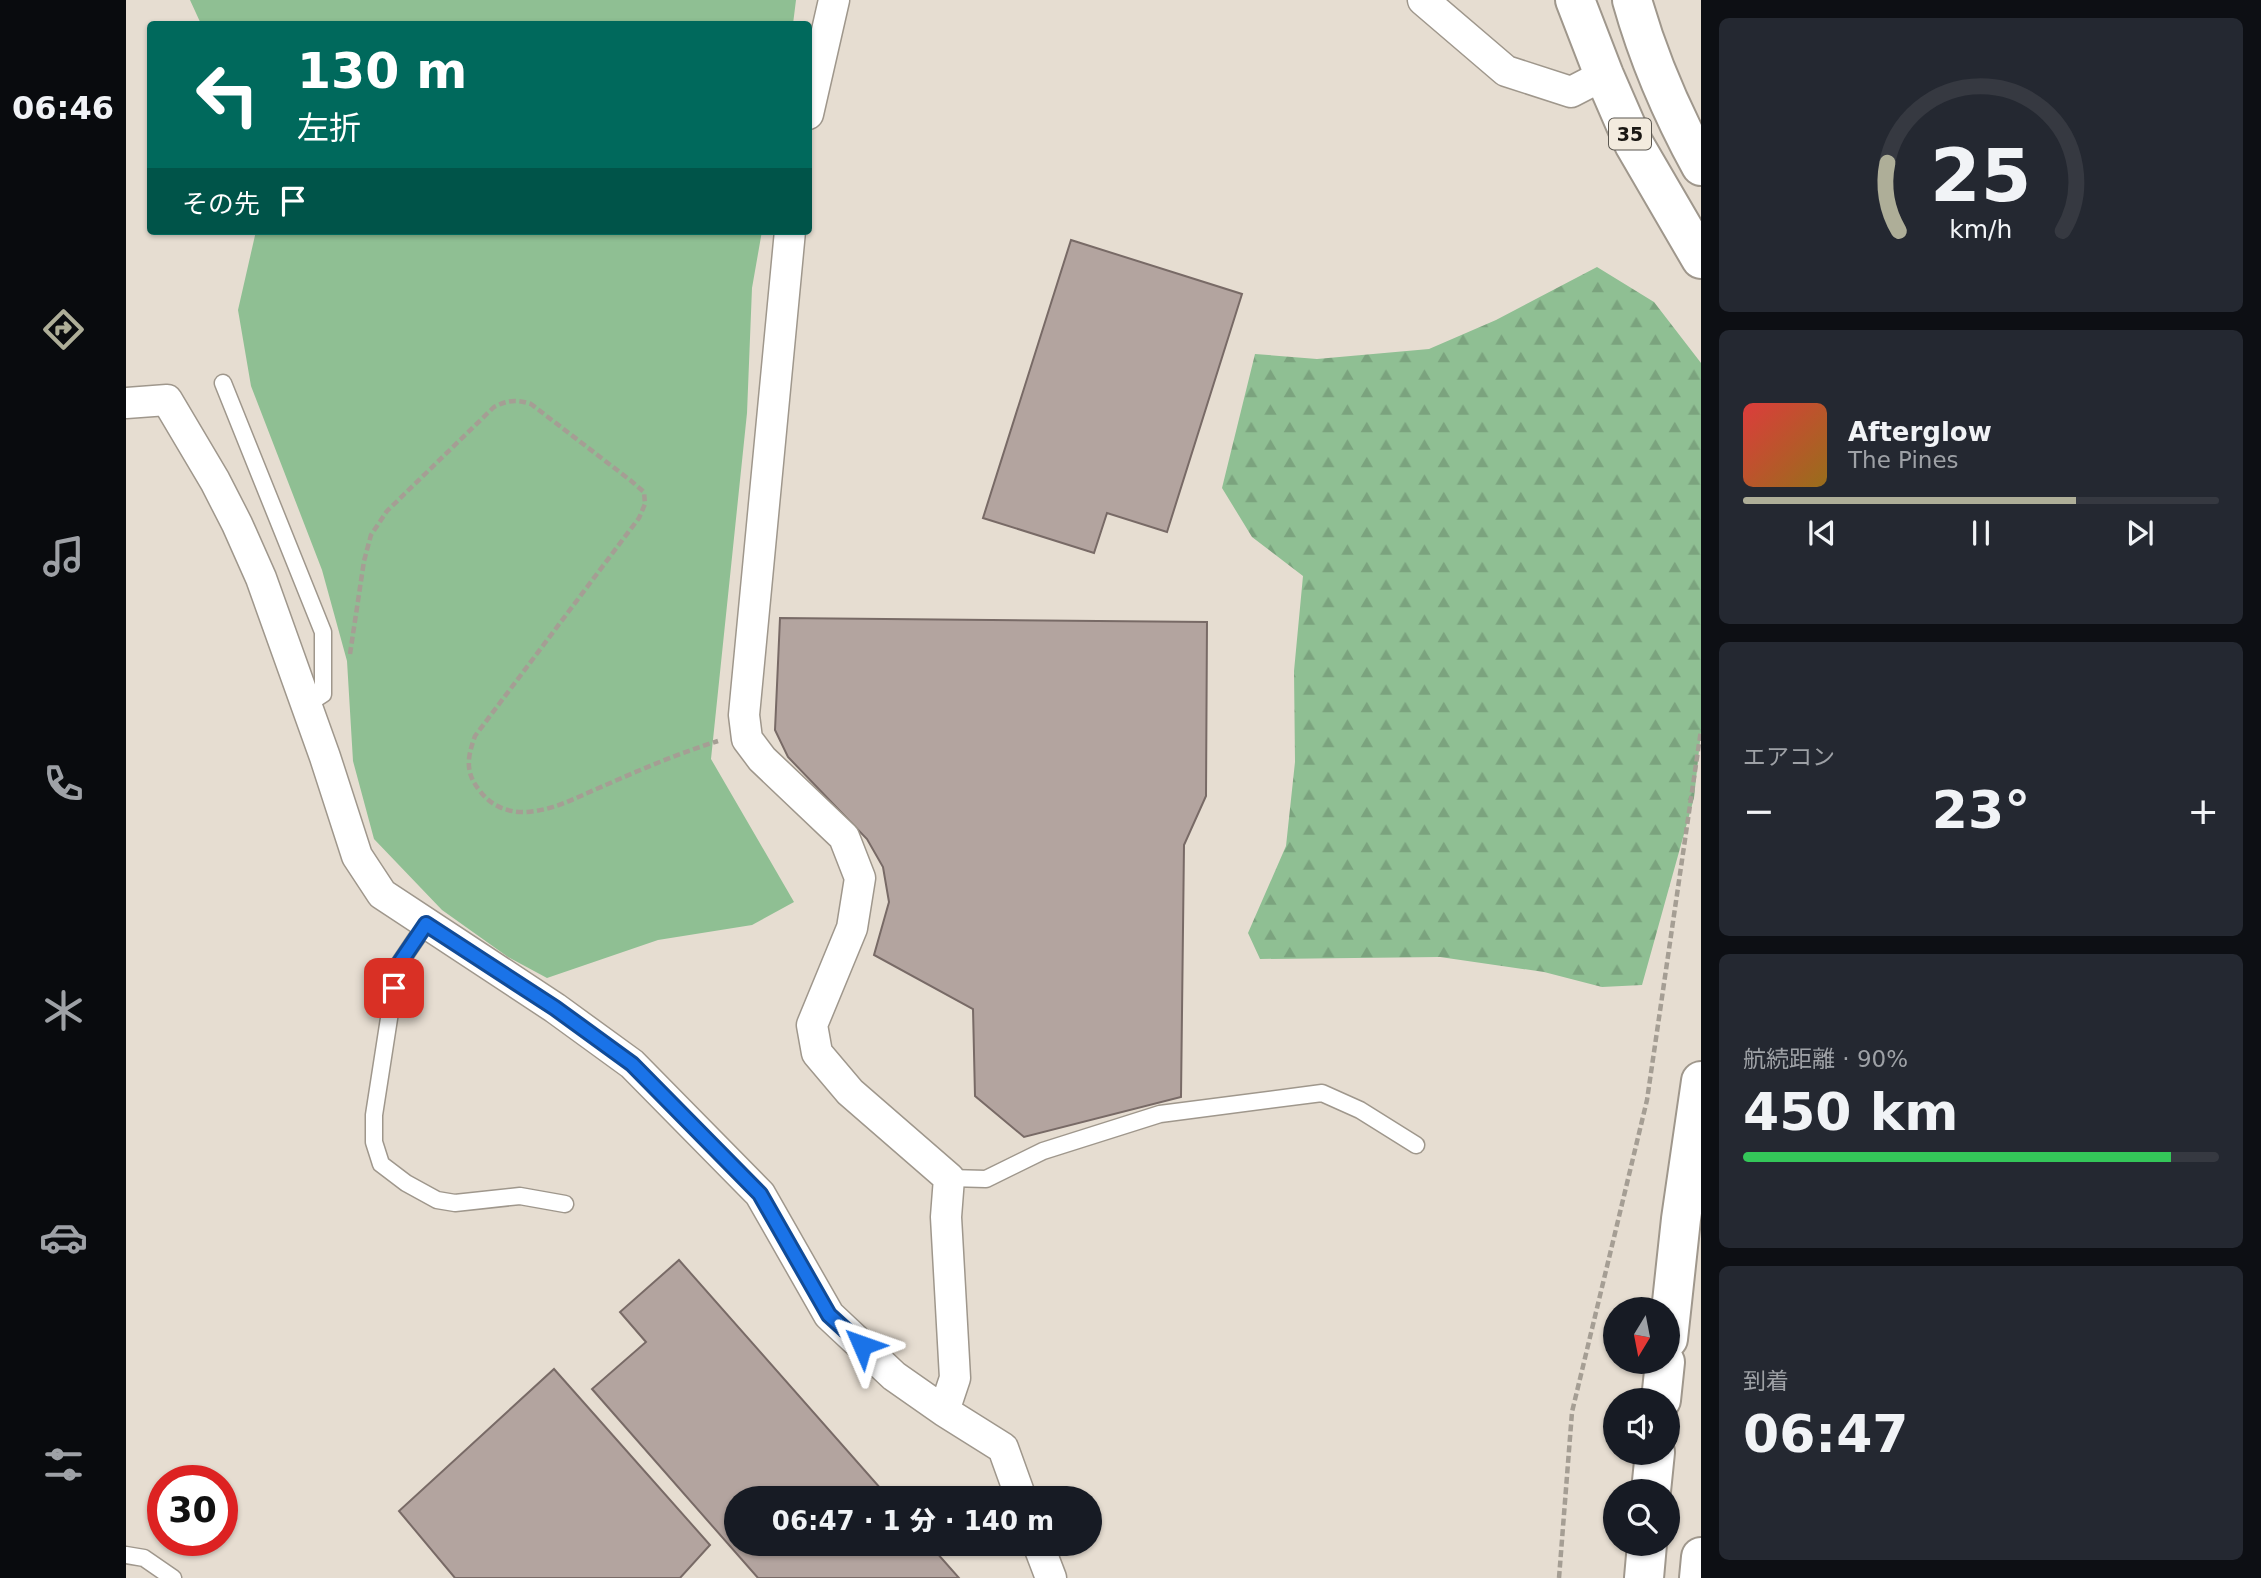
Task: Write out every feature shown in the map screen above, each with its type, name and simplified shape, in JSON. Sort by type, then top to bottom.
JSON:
[{"type":"main road","name":"35","points":[[1575,0],[1634,144],[1701,259]]},
{"type":"main road","name":"35","points":[[1632,0],[1645,45],[1701,166]]},
{"type":"main road","points":[[1673,1297],[1701,1081]]},
{"type":"main road","points":[[1644,1578],[1646,1556]]},
{"type":"main road","points":[[1699,1578],[1701,1556]]},
{"type":"street","points":[[812,96],[834,0]]},
{"type":"street","points":[[1423,0],[1506,71],[1570,92],[1604,75]]},
{"type":"street","points":[[790,235],[744,715],[746,734],[762,759],[844,837],[860,878],[852,928],[812,1024],[817,1053],[850,1092],[949,1178],[946,1217],[954,1378],[944,1412]]},
{"type":"street","points":[[126,403],[167,400],[237,524],[261,578],[357,856],[382,894],[555,1008],[632,1064],[760,1194],[829,1315],[894,1376],[944,1412],[1003,1448],[1017,1486]]},
{"type":"street","points":[[1043,1556],[1051,1578]]},
{"type":"lane","points":[[223,383],[323,632],[323,694],[306,705]]},
{"type":"lane","points":[[426,924],[397,967],[373,1115],[374,1142],[381,1164],[406,1183],[437,1200],[455,1203],[520,1196],[565,1205]]},
{"type":"lane","points":[[949,1178],[986,1179],[1043,1151],[1160,1114],[1322,1093],[1360,1110],[1416,1145]]},
{"type":"lane","points":[[126,1555],[144,1558],[173,1578]]},
{"type":"path","points":[[349,655],[364,561],[371,535],[387,511],[494,407],[508,400],[518,400],[531,404],[630,480],[644,492],[645,504],[639,518],[475,736],[468,755],[468,770],[475,785],[486,799],[505,810],[524,812],[549,809],[687,751],[746,734]]},
{"type":"path","points":[[1559,1578],[1572,1412],[1647,1100],[1701,730]]},
{"type":"green space","points":[[190,0],[796,0],[793,21],[200,21]]},
{"type":"green space","points":[[255,235],[761,235],[752,288],[747,413],[711,759],[794,902],[752,925],[658,940],[547,978],[508,957],[442,910],[374,839],[353,761],[347,661],[322,570],[251,386],[238,310]]},
{"type":"green space","points":[[1597,267],[1654,302],[1701,363],[1701,732],[1694,798],[1642,985],[1602,987],[1544,972],[1440,957],[1260,959],[1248,933],[1286,846],[1295,762],[1294,671],[1303,576],[1252,537],[1222,488],[1255,354],[1317,359],[1429,349],[1496,320]]},
{"type":"building","points":[[1071,240],[1242,294],[1167,532],[1107,513],[1094,553],[983,518]]},
{"type":"building","points":[[780,618],[1207,622],[1206,796],[1184,845],[1181,1097],[1024,1137],[975,1096],[973,1009],[874,955],[889,902],[883,867],[867,839],[788,757],[775,730]]},
{"type":"building","points":[[679,1260],[878,1486],[724,1486],[724,1539],[592,1389],[646,1342],[620,1312]]},
{"type":"building","points":[[554,1369],[710,1545],[680,1578],[455,1578],[399,1511]]},
{"type":"building","points":[[739,1556],[940,1556],[959,1578],[758,1578]]},
{"type":"route","points":[[394,988],[397,967],[426,924],[555,1008],[632,1064],[760,1194],[829,1315],[862,1345]]}]
